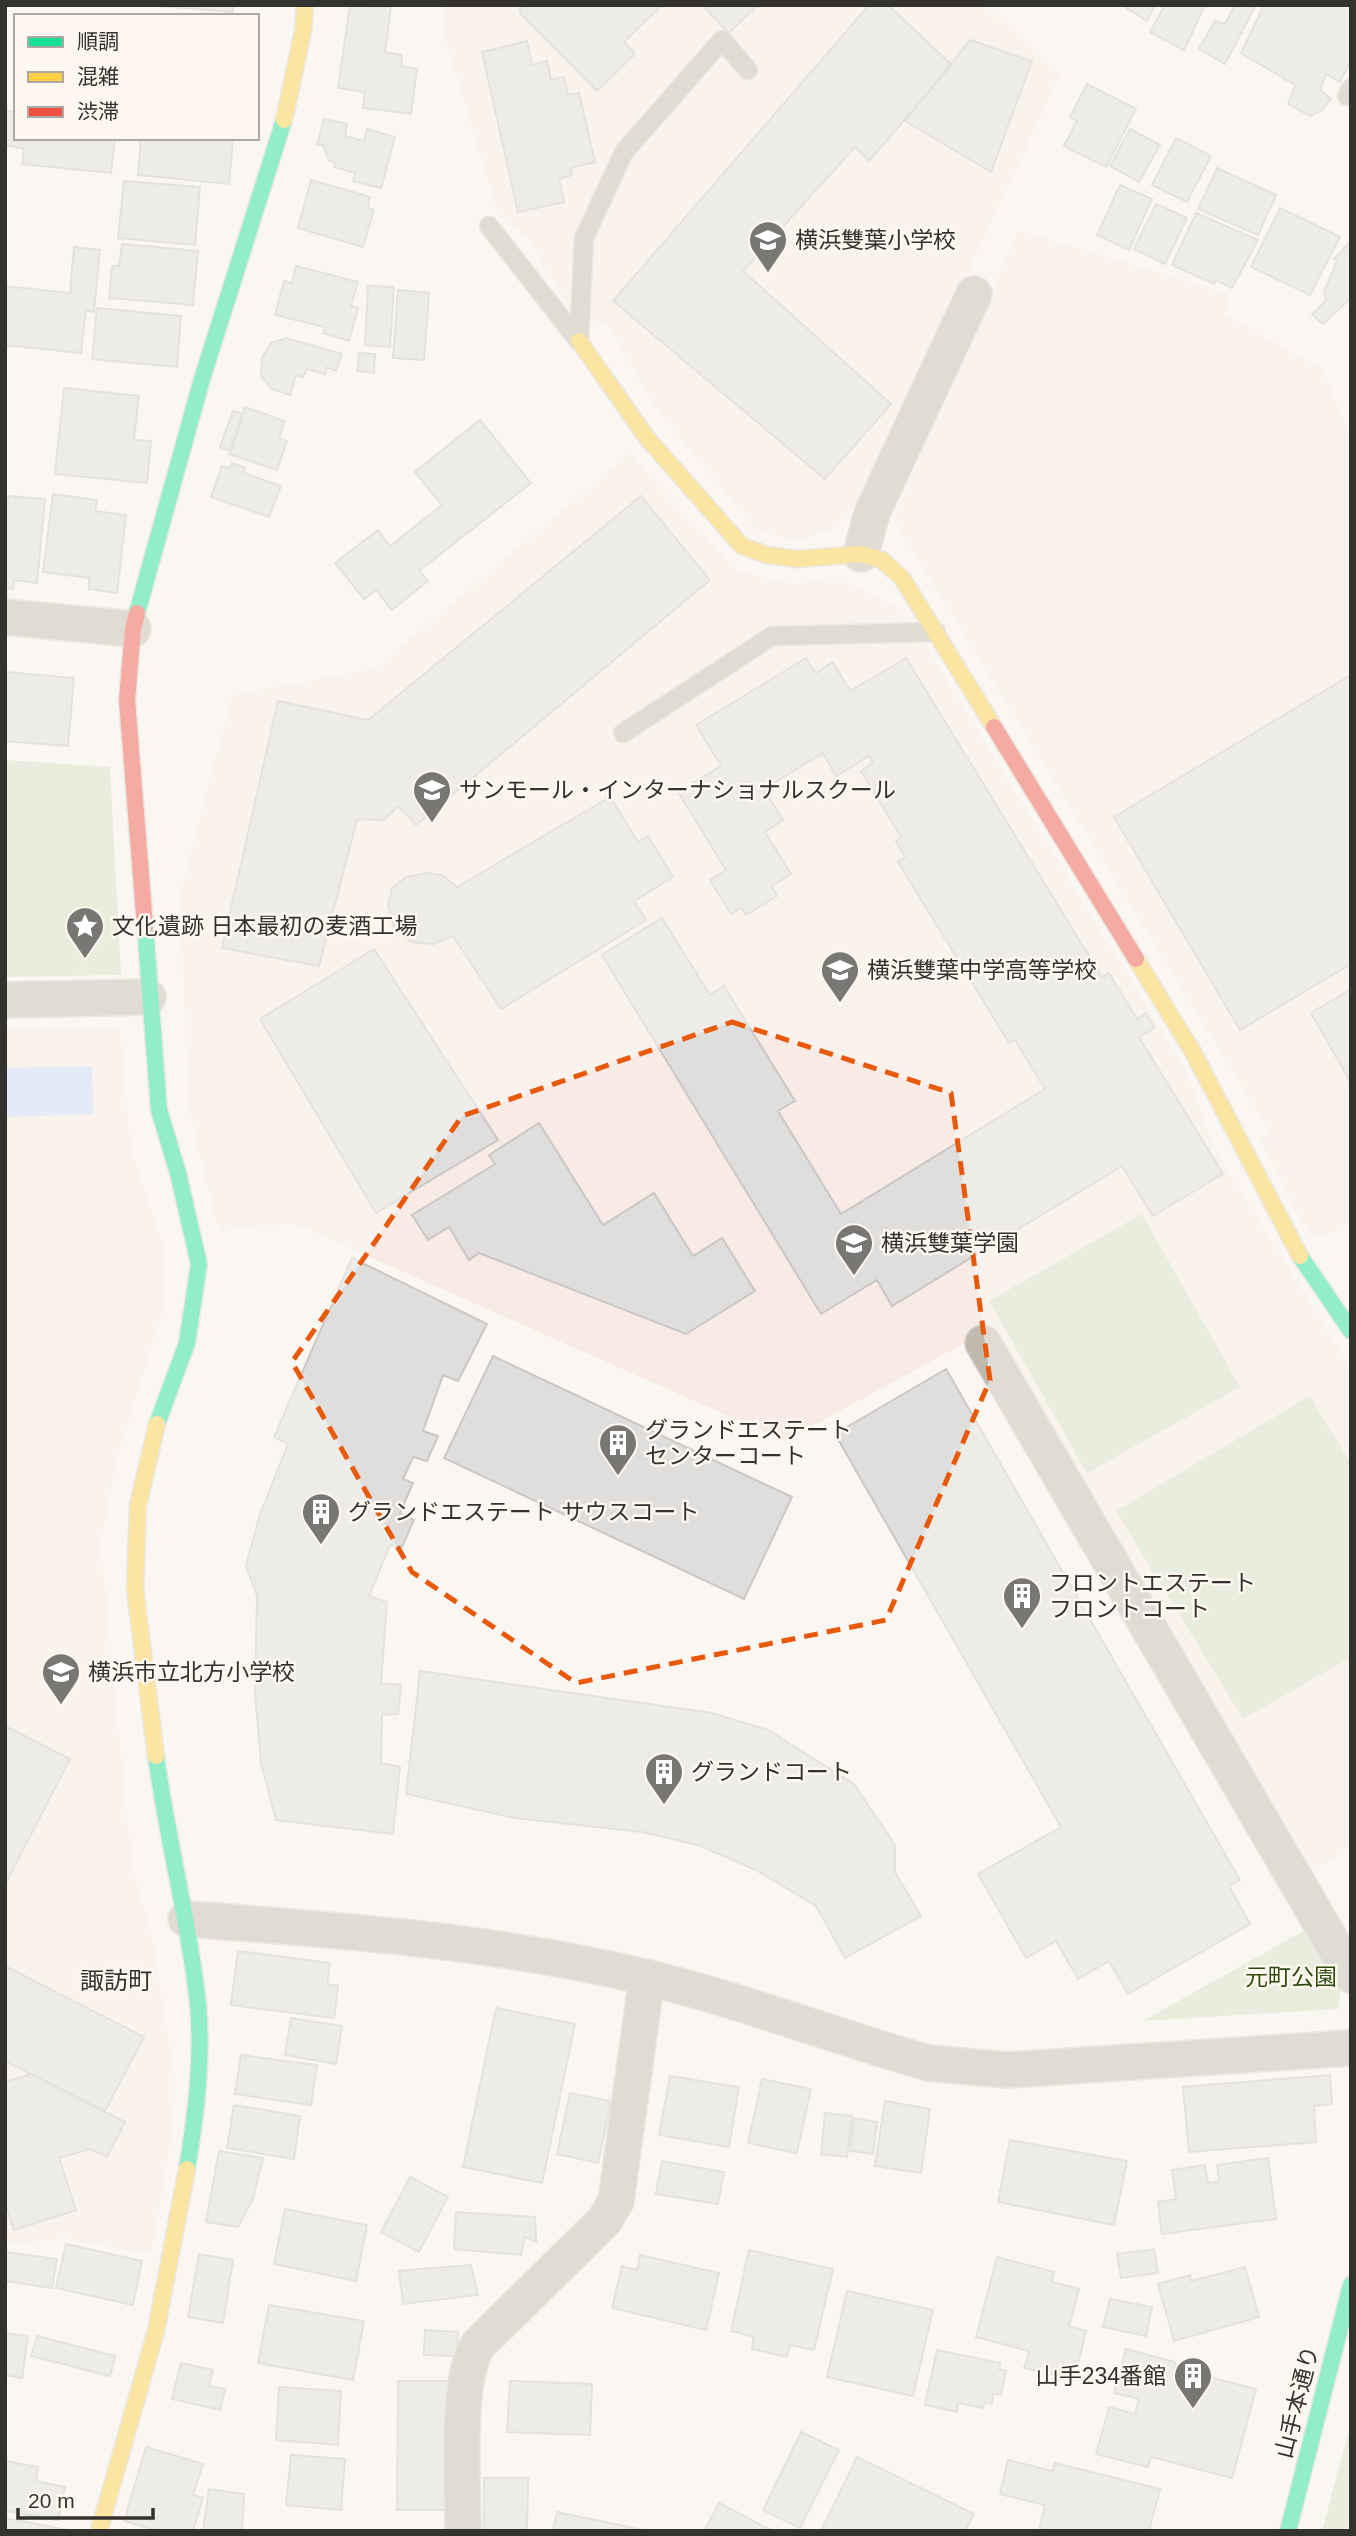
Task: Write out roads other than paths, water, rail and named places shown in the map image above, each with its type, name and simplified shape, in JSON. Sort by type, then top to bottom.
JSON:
[{"type":"street","points":[[99,2531],[156,2331],[197,2108],[198,2006],[186,1919],[160,1785],[135,1589],[138,1505],[160,1413],[187,1343],[200,1264],[178,1173],[159,1110],[148,997],[127,700],[132,629],[201,379],[283,125],[303,31],[305,5]]},
{"type":"street","points":[[861,554],[872,513],[974,294]]},
{"type":"street","points":[[579,341],[647,439],[742,546],[767,555],[797,559],[861,554],[882,560],[902,578],[1193,1052],[1299,1254],[1351,1331]]},
{"type":"street","points":[[5,617],[132,629]]},
{"type":"street","points":[[5,1000],[148,997]]},
{"type":"street","points":[[984,1343],[1351,1975]]},
{"type":"street","points":[[186,1919],[431,1938],[647,1977],[909,2058],[963,2068],[1054,2068],[1351,2048]]},
{"type":"street","points":[[463,2531],[463,2426],[471,2357],[478,2345],[606,2220],[616,2201],[647,1977]]},
{"type":"street","name":"山手本通り","points":[[1288,2531],[1351,2285]]},
{"type":"lane","points":[[579,341],[584,238],[624,152],[722,40],[748,70]]},
{"type":"lane","points":[[489,226],[579,341]]},
{"type":"lane","points":[[623,733],[772,636],[936,632]]},
{"type":"water","points":[[92,1066],[93,1114],[5,1117],[5,1068]]},
{"type":"place","name":"横浜雙葉小学校","points":[[768,274]]},
{"type":"place","name":"サンモール・インターナショナルスクール","points":[[432,824]]},
{"type":"place","name":"文化遺跡 日本最初の麦酒工場","points":[[85,960]]},
{"type":"place","name":"横浜雙葉中学高等学校","points":[[840,1004]]},
{"type":"place","name":"横浜雙葉学園","points":[[854,1277]]},
{"type":"place","name":"グランドエステート センターコート","points":[[618,1477]]},
{"type":"place","name":"グランドエステート サウスコート","points":[[321,1546]]},
{"type":"place","name":"フロントエステート フロントコート","points":[[1022,1630]]},
{"type":"place","name":"横浜市立北方小学校","points":[[61,1706]]},
{"type":"place","name":"グランドコート","points":[[664,1806]]},
{"type":"place","name":"山手234番館","points":[[1193,2410]]},
{"type":"district","name":"諏訪町","points":[[116,1980]]},
{"type":"park label","name":"元町公園","points":[[1291,1977]]}]
